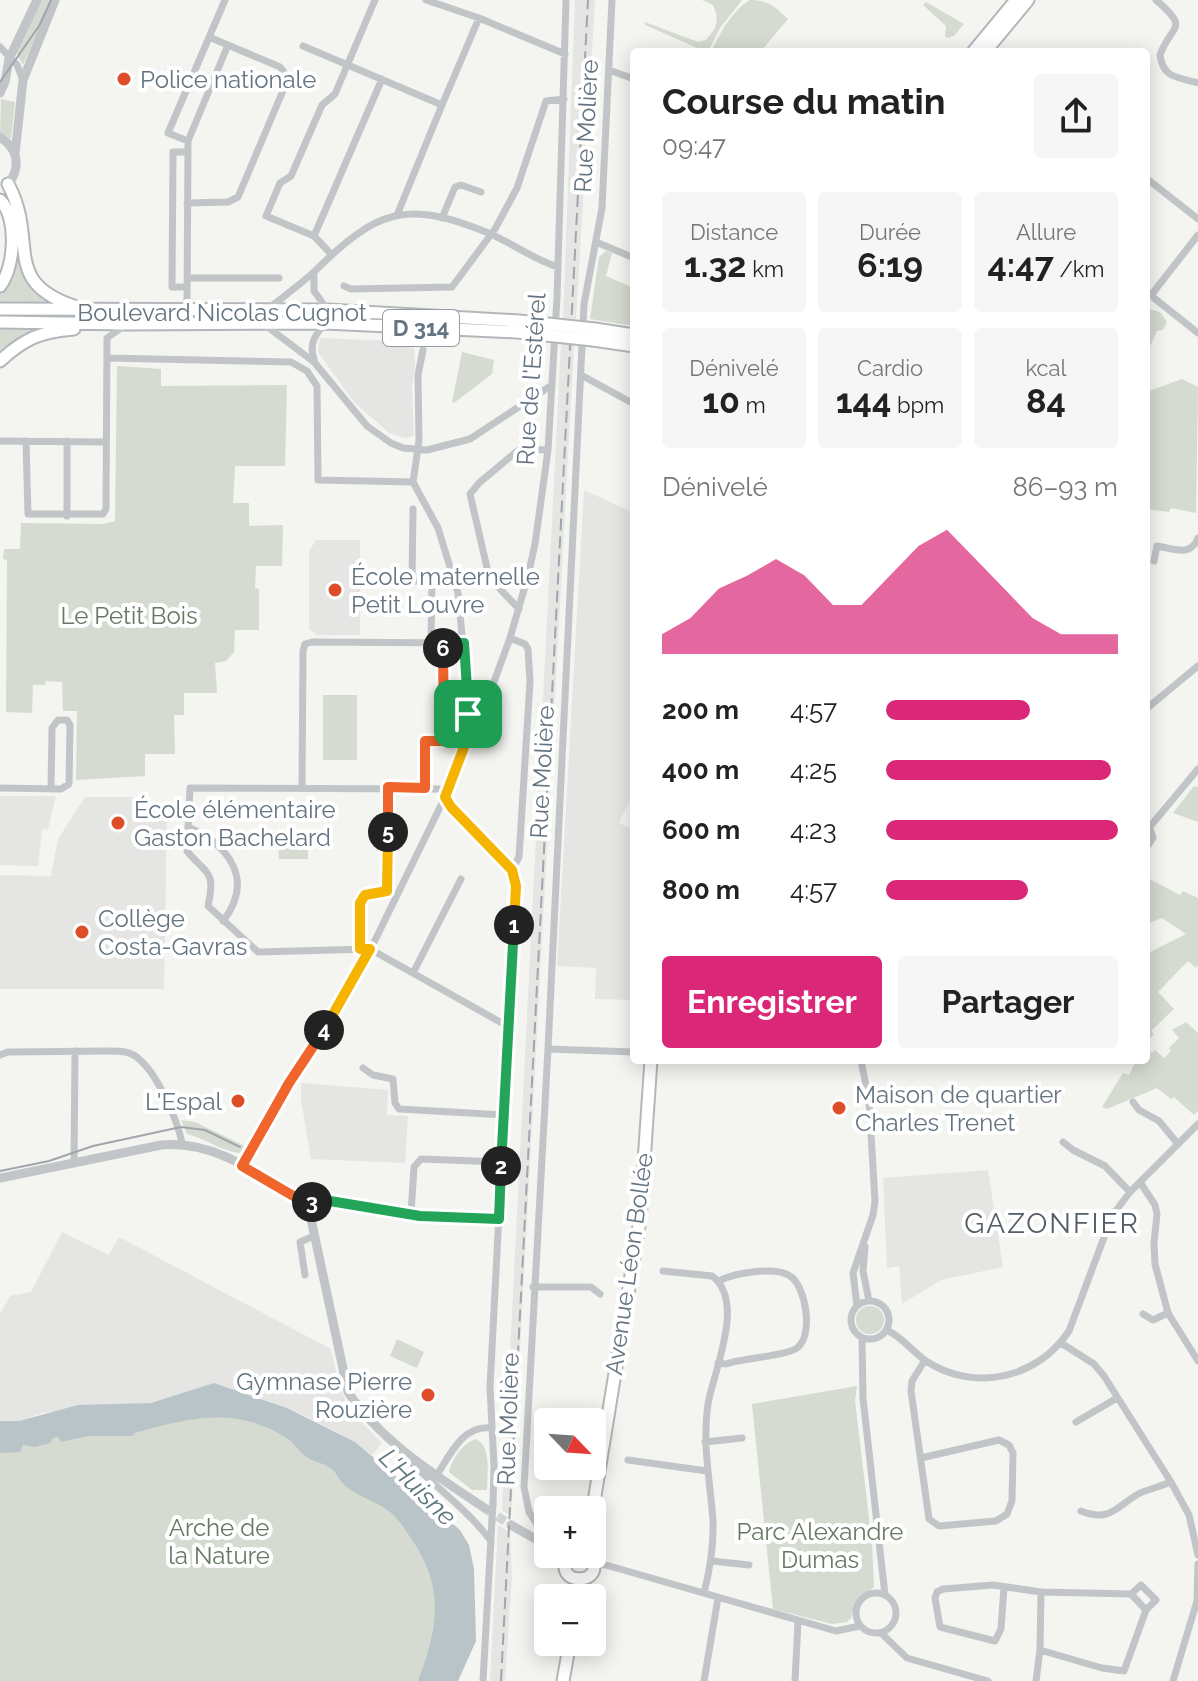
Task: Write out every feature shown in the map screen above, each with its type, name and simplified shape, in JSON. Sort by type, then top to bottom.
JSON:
[{"type":"main road","points":[[976,48],[1016,0]]},
{"type":"main road","points":[[988,48],[1028,0]]},
{"type":"main road","points":[[6,185],[19,213],[22,264],[31,284],[55,300],[90,310]]},
{"type":"main road","points":[[0,200],[9,215],[12,257],[0,286]]},
{"type":"main road","name":"Boulevard Nicolas Cugnot","points":[[0,309],[187,311],[325,323],[518,326]]},
{"type":"main road","name":"Boulevard Nicolas Cugnot","points":[[0,322],[126,324],[264,318],[328,310],[630,335]]},
{"type":"main road","name":"D 314","points":[[0,361],[23,341],[38,334],[70,329],[112,329],[126,324]]},
{"type":"main road","name":"Boulevard Nicolas Cugnot","points":[[594,334],[630,345]]},
{"type":"main road","name":"Avenue Léon Bollée","points":[[595,1496],[640,1220],[651,1064]]},
{"type":"main road","points":[[566,1568],[572,1578],[580,1580],[589,1576],[590,1568]]},
{"type":"main road","points":[[579,1584],[580,1580]]},
{"type":"main road","points":[[563,1681],[567,1656]]},
{"type":"street","points":[[0,93],[9,59],[37,0]]},
{"type":"street","points":[[6,185],[16,167],[23,80],[55,0]]},
{"type":"street","points":[[188,141],[168,133],[225,0]]},
{"type":"street","points":[[331,254],[314,236],[266,216],[280,183],[291,176],[322,105],[335,94],[375,0]]},
{"type":"street","points":[[426,0],[479,18],[565,54]]},
{"type":"street","name":"Rue de l'Estérel","points":[[488,699],[519,609],[535,544],[548,450],[558,267],[566,0]]},
{"type":"street","name":"Rue Molière","points":[[534,1520],[524,1487],[533,1287],[548,1049],[584,304],[602,208],[612,0]]},
{"type":"street","points":[[1156,0],[1175,18],[1176,25],[1174,34],[1160,55],[1164,71],[1172,77],[1198,83]]},
{"type":"street","points":[[397,215],[479,18]]},
{"type":"street","points":[[187,203],[228,202],[238,197],[285,86],[284,72],[280,67],[209,37]]},
{"type":"street","points":[[187,311],[188,141],[228,45]]},
{"type":"street","points":[[303,46],[442,105]]},
{"type":"street","points":[[0,47],[17,65],[23,80]]},
{"type":"street","points":[[609,70],[630,78]]},
{"type":"street","points":[[314,236],[382,79]]},
{"type":"street","points":[[344,286],[351,289],[452,287],[491,234],[517,188],[546,101],[564,99]]},
{"type":"street","points":[[0,137],[15,154]]},
{"type":"street","points":[[188,152],[173,152],[172,287],[187,282],[279,278]]},
{"type":"street","points":[[1150,181],[1198,219]]},
{"type":"street","points":[[442,218],[455,187],[461,185],[481,192]]},
{"type":"street","points":[[552,385],[470,439],[439,448],[417,450],[391,443],[367,426],[314,362],[264,318],[365,226],[397,215],[442,218],[491,234],[540,262],[558,267]]},
{"type":"street","points":[[1198,235],[1152,294],[1198,333]]},
{"type":"street","points":[[596,242],[630,256]]},
{"type":"street","points":[[314,272],[314,291],[328,310]]},
{"type":"street","points":[[314,362],[311,341],[325,323]]},
{"type":"street","points":[[26,441],[28,514],[103,514],[106,509],[107,338],[126,324]]},
{"type":"street","points":[[242,1166],[289,1083],[347,993],[455,777],[466,742],[468,704],[458,593],[438,528],[413,482],[417,450],[418,375],[423,350]]},
{"type":"street","points":[[107,358],[281,360],[302,367],[314,380],[318,395],[318,480],[413,482]]},
{"type":"street","points":[[581,375],[630,402]]},
{"type":"street","points":[[0,441],[106,442]]},
{"type":"street","points":[[67,441],[67,516]]},
{"type":"street","points":[[519,609],[488,572],[470,494],[516,452],[522,449],[548,450]]},
{"type":"street","points":[[413,509],[412,581],[432,581],[431,642]]},
{"type":"street","points":[[1150,545],[1188,551],[1194,548],[1198,538]]},
{"type":"street","points":[[1154,561],[1157,546]]},
{"type":"street","points":[[510,638],[525,644],[528,649],[530,681],[519,857],[512,870]]},
{"type":"street","points":[[425,788],[425,741],[444,741],[443,642]]},
{"type":"street","points":[[302,787],[305,644],[464,643]]},
{"type":"street","points":[[1150,706],[1198,666]]},
{"type":"street","points":[[468,704],[480,705],[488,699]]},
{"type":"street","points":[[468,714],[481,714],[488,699]]},
{"type":"street","points":[[0,788],[51,789],[61,789],[69,784],[70,725],[67,720],[58,720],[52,728],[51,789]]},
{"type":"street","points":[[1150,825],[1198,769]]},
{"type":"street","points":[[360,949],[362,897],[382,894],[388,887],[388,787]]},
{"type":"street","points":[[483,1681],[492,1520],[487,1506],[494,1466],[490,1387],[502,1162],[504,1115],[509,1027],[516,886],[512,870],[451,807],[441,789],[190,788],[187,851],[208,872],[212,886],[208,906],[258,952],[370,949],[509,1027]]},
{"type":"street","points":[[188,827],[222,847],[233,865],[237,879],[235,901],[223,921]]},
{"type":"street","points":[[413,973],[461,879]]},
{"type":"street","points":[[548,1049],[630,1052]]},
{"type":"street","points":[[74,1164],[75,1051]]},
{"type":"street","points":[[0,1055],[8,1052],[124,1051],[138,1057],[176,1115],[182,1143]]},
{"type":"street","points":[[857,1306],[869,1301],[886,1308],[890,1317],[887,1330],[875,1339],[862,1338],[851,1323],[857,1306],[853,1273],[875,1201],[869,1101],[862,1064]]},
{"type":"street","points":[[363,1068],[373,1075],[393,1079],[395,1103],[399,1109],[504,1115]]},
{"type":"street","points":[[1133,1102],[1139,1110],[1159,1121],[1178,1144]]},
{"type":"street","points":[[887,1330],[898,1335],[925,1360],[956,1375],[996,1378],[1031,1367],[1061,1343],[1074,1318],[1105,1229],[1118,1207],[1198,1124]]},
{"type":"street","points":[[1063,1142],[1105,1166],[1130,1192]]},
{"type":"street","points":[[0,1178],[182,1143],[213,1150],[295,1197],[305,1205],[314,1236],[348,1392],[362,1411],[431,1483],[475,1519],[491,1541]]},
{"type":"street","points":[[411,1214],[414,1167],[421,1159],[502,1162]]},
{"type":"street","points":[[1140,1182],[1155,1205],[1157,1214],[1155,1264],[1168,1313],[1198,1361]]},
{"type":"street","points":[[305,1205],[324,1200],[411,1214],[499,1219]]},
{"type":"street","points":[[305,1275],[299,1245],[302,1240],[314,1236]]},
{"type":"street","points":[[866,1237],[863,1271],[869,1301]]},
{"type":"street","points":[[663,1271],[712,1276],[725,1290],[727,1305],[723,1344],[708,1405],[705,1442],[713,1522],[712,1561],[704,1593]]},
{"type":"street","points":[[718,1363],[794,1350],[807,1334],[803,1290],[788,1274],[777,1271],[730,1276],[719,1281]]},
{"type":"street","points":[[533,1287],[591,1287],[600,1294]]},
{"type":"street","points":[[1143,1314],[1153,1320],[1168,1313]]},
{"type":"street","points":[[862,1338],[863,1398],[885,1595]]},
{"type":"street","points":[[1061,1343],[1094,1364],[1194,1514],[1198,1555]]},
{"type":"street","points":[[921,1458],[999,1440],[1005,1442],[1013,1453],[1012,1501],[1007,1514],[996,1521],[945,1526],[934,1523],[927,1514],[911,1391],[912,1381],[925,1360]]},
{"type":"street","points":[[1076,1422],[1117,1398]]},
{"type":"street","points":[[437,1475],[466,1433],[477,1427],[491,1428]]},
{"type":"street","points":[[705,1442],[742,1438]]},
{"type":"street","points":[[389,1439],[437,1475],[487,1506]]},
{"type":"street","points":[[628,1460],[707,1471]]},
{"type":"street","points":[[1081,1511],[1092,1516],[1110,1514],[1139,1494],[1171,1482]]},
{"type":"street","points":[[511,1525],[534,1537]]},
{"type":"street","points":[[712,1561],[749,1565]]},
{"type":"street","points":[[606,1563],[836,1631],[860,1626],[873,1633],[881,1633],[892,1625],[895,1605],[885,1595],[871,1593],[860,1600],[855,1613],[860,1626]]},
{"type":"street","points":[[1173,1681],[1197,1601],[1198,1564]]},
{"type":"street","points":[[1004,1587],[1001,1629],[995,1641],[940,1627],[935,1598],[937,1592],[943,1589],[1004,1587],[1041,1592],[1131,1594],[1141,1585],[1156,1600],[1146,1610],[1124,1671],[1102,1668],[1040,1650]]},
{"type":"street","points":[[1036,1681],[1041,1592]]},
{"type":"street","points":[[1131,1594],[1146,1610]]},
{"type":"street","points":[[704,1681],[718,1598]]},
{"type":"street","points":[[795,1681],[798,1622]]},
{"type":"street","points":[[881,1633],[907,1658],[988,1681]]},
{"type":"shaded area","points":[[575,0],[595,0],[576,319],[563,318]]},
{"type":"shaded area","points":[[320,338],[411,342],[415,367],[412,385],[414,436],[405,438],[389,433],[354,402],[318,352]]},
{"type":"shaded area","points":[[561,343],[574,345],[511,1516],[502,1510]]},
{"type":"shaded area","points":[[584,490],[630,511],[630,800],[619,823],[630,828],[630,1000],[595,999],[596,968],[557,966]]},
{"type":"shaded area","name":"École maternelle Petit Louvre","points":[[316,540],[360,540],[360,635],[317,635],[309,629],[309,551]]},
{"type":"shaded area","points":[[0,796],[56,796],[48,829],[42,830],[38,866],[0,865]]},
{"type":"shaded area","name":"Collège Costa-Gavras","points":[[85,797],[147,797],[157,806],[167,806],[164,989],[0,989],[0,875],[51,876],[58,839]]},
{"type":"shaded area","points":[[301,1083],[388,1090],[387,1115],[408,1116],[405,1163],[311,1159]]},
{"type":"shaded area","points":[[988,1170],[1003,1267],[941,1280],[902,1304],[899,1266],[887,1268],[883,1178]]},
{"type":"shaded area","points":[[62,1232],[109,1255],[119,1237],[331,1349],[340,1390],[354,1415],[382,1443],[372,1455],[355,1442],[305,1416],[214,1384],[151,1403],[108,1405],[42,1413],[19,1421],[0,1421],[0,1314],[10,1296],[31,1292]]},
{"type":"shaded area","points":[[214,1383],[287,1408],[355,1442],[460,1530],[469,1545],[474,1569],[476,1641],[458,1681],[418,1681],[434,1626],[434,1593],[423,1559],[400,1522],[385,1509],[345,1486],[330,1468],[305,1456],[288,1439],[269,1428],[231,1418],[193,1419],[132,1436],[88,1436],[61,1442],[58,1437],[35,1447],[23,1445],[20,1452],[0,1453],[0,1421],[19,1421],[78,1405],[151,1403]]},
{"type":"shaded area","points":[[498,1524],[510,1533],[512,1577],[505,1681],[490,1681]]},
{"type":"green space","points":[[40,0],[53,0],[23,65],[15,51]]},
{"type":"green space","points":[[702,0],[742,0],[720,28],[710,48],[696,48],[645,25],[645,22],[698,42],[706,40],[717,20],[713,5]]},
{"type":"green space","points":[[750,0],[762,1],[788,19],[763,48],[713,48],[732,16]]},
{"type":"green space","points":[[926,2],[964,24],[954,36],[945,36],[946,26],[923,5]]},
{"type":"green space","points":[[1,99],[15,102],[11,139],[0,133]]},
{"type":"green space","points":[[6,191],[11,201],[16,250],[25,278],[46,299],[63,305],[0,305],[0,290],[13,267],[1,195]]},
{"type":"green space","points":[[606,251],[612,253],[606,276],[630,286],[630,325],[590,319],[599,257]]},
{"type":"green space","points":[[1150,309],[1160,312],[1167,322],[1163,330],[1157,331],[1150,346]]},
{"type":"green space","points":[[0,326],[45,328],[19,337],[0,356]]},
{"type":"green space","points":[[462,352],[494,360],[492,374],[454,403],[452,402]]},
{"type":"green space","name":"Le Petit Bois","points":[[117,366],[161,369],[161,386],[287,385],[285,466],[235,466],[233,503],[249,503],[249,526],[283,525],[282,566],[256,566],[259,630],[235,630],[234,652],[226,661],[215,663],[217,693],[184,693],[184,715],[174,715],[175,754],[145,754],[145,776],[76,780],[77,711],[63,711],[62,682],[46,681],[45,685],[33,685],[32,713],[6,712],[7,560],[3,559],[4,549],[20,549],[21,523],[104,524],[115,521]]},
{"type":"green space","points":[[1182,379],[1198,387],[1196,513],[1171,508],[1169,512],[1150,510],[1150,391]]},
{"type":"green space","points":[[323,695],[357,695],[357,760],[323,760]]},
{"type":"green space","points":[[1194,786],[1198,787],[1198,822],[1173,813]]},
{"type":"green space","points":[[278,844],[308,844],[308,859],[279,859]]},
{"type":"green space","points":[[1150,879],[1180,895],[1183,891],[1198,898],[1198,965],[1196,968],[1188,961],[1158,992],[1174,1009],[1151,1031],[1154,1034],[1150,1038],[1150,952],[1186,934],[1162,918],[1150,922]]},
{"type":"green space","points":[[1186,1022],[1198,1033],[1198,1111],[1194,1115],[1174,1097],[1171,1099],[1157,1088],[1107,1109],[1102,1107],[1123,1073],[1129,1075],[1134,1064],[1150,1064],[1150,1051],[1155,1050],[1164,1058],[1171,1051],[1169,1048],[1179,1038],[1172,1030]]},
{"type":"green space","points":[[181,1120],[195,1122],[247,1147],[239,1153],[232,1152],[187,1134]]},
{"type":"green space","points":[[870,1306],[880,1310],[884,1320],[880,1330],[870,1334],[860,1330],[856,1320],[860,1310]]},
{"type":"green space","points":[[397,1339],[424,1352],[417,1368],[390,1356]]},
{"type":"green space","name":"Parc Alexandre Dumas","points":[[857,1386],[855,1401],[872,1543],[874,1587],[856,1601],[847,1622],[832,1624],[773,1609],[752,1404]]},
{"type":"green space","name":"Arche de la Nature","points":[[221,1395],[438,1534],[438,1681],[0,1681],[0,1426]]},
{"type":"green space","points":[[476,1439],[487,1454],[487,1490],[472,1490],[449,1472],[459,1452]]},
{"type":"tunnel","points":[[486,1509],[511,1525]]},
{"type":"tram line","points":[[0,82],[39,26],[51,0]]},
{"type":"tram line","points":[[0,1171],[181,1127],[205,1130],[240,1147]]},
{"type":"railway","points":[[501,1681],[588,0]]},
{"type":"place","name":"Police nationale","points":[[124,79]]},
{"type":"place","name":"École maternelle Petit Louvre","points":[[335,590]]},
{"type":"place","name":"École élémentaire Gaston Bachelard","points":[[118,823]]},
{"type":"place","name":"Collège Costa-Gavras","points":[[82,932]]},
{"type":"place","name":"L'Espal","points":[[238,1101]]},
{"type":"place","name":"Maison de quartier Charles Trenet","points":[[839,1108]]},
{"type":"place","name":"Gymnase Pierre Rouzière","points":[[428,1395]]},
{"type":"district","name":"GAZONFIER","points":[[1052,1223]]},
{"type":"route","points":[[443,642],[464,643],[468,704],[480,705],[488,699],[481,714],[468,714],[466,742],[445,797],[451,807],[505,861],[512,870],[516,886],[499,1219],[420,1216],[324,1200],[305,1205],[242,1166],[289,1083],[359,973],[370,949],[360,949],[360,903],[365,895],[382,894],[388,887],[388,787],[425,788],[425,741],[444,741],[443,642]]},
{"type":"water label","name":"L'Huisne","points":[[418,1487]]}]
